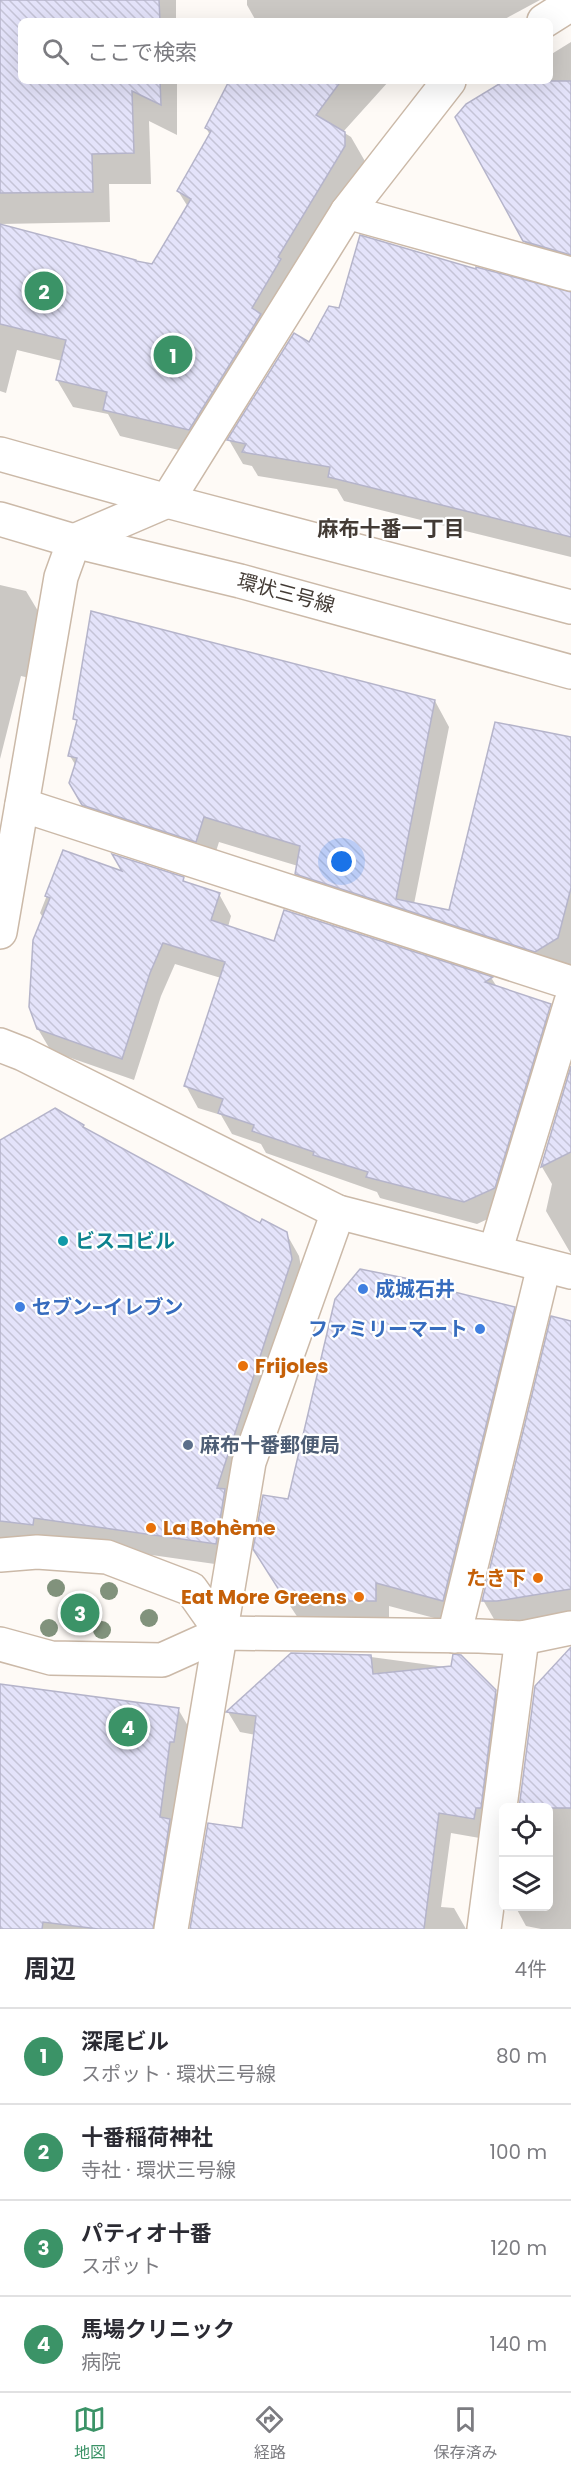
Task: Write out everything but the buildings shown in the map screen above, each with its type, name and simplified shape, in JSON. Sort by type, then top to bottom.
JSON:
[{"type":"street","points":[[548,18],[571,4]]},
{"type":"street","points":[[0,932],[61,577],[74,541],[167,501],[347,212],[447,84]]},
{"type":"street","points":[[347,212],[571,274]]},
{"type":"street","points":[[0,454],[167,501],[571,607]]},
{"type":"street","name":"環状三号線","points":[[0,519],[74,541],[240,580],[571,672]]},
{"type":"street","points":[[21,805],[571,983]]},
{"type":"street","points":[[495,1252],[571,1002]]},
{"type":"street","points":[[0,1045],[23,1054],[338,1212],[557,1269],[454,1636]]},
{"type":"street","points":[[171,1929],[249,1462],[338,1212]]},
{"type":"street","points":[[0,1555],[37,1552],[107,1557],[191,1589],[222,1633]]},
{"type":"street","points":[[0,1644],[51,1658],[162,1660],[222,1633],[522,1638],[571,1629]]},
{"type":"street","points":[[484,1929],[522,1638]]},
{"type":"place","name":"十番稲荷神社","points":[[44,291]]},
{"type":"place","name":"深尾ビル","points":[[173,355]]},
{"type":"place","name":"ビスコビル","points":[[63,1241]]},
{"type":"place","name":"成城石井","points":[[363,1289]]},
{"type":"place","name":"セブン-イレブン","points":[[20,1307]]},
{"type":"place","name":"ファミリーマート","points":[[480,1329]]},
{"type":"place","name":"Frijoles","points":[[243,1366]]},
{"type":"place","name":"麻布十番郵便局","points":[[188,1445]]},
{"type":"place","name":"La Bohème","points":[[151,1528]]},
{"type":"place","name":"たき下","points":[[538,1578]]},
{"type":"place","name":"Eat More Greens","points":[[359,1597]]},
{"type":"place","name":"パティオ十番","points":[[80,1613]]},
{"type":"place","name":"馬場クリニック","points":[[128,1727]]},
{"type":"district","name":"麻布十番一丁目","points":[[391,529]]}]
